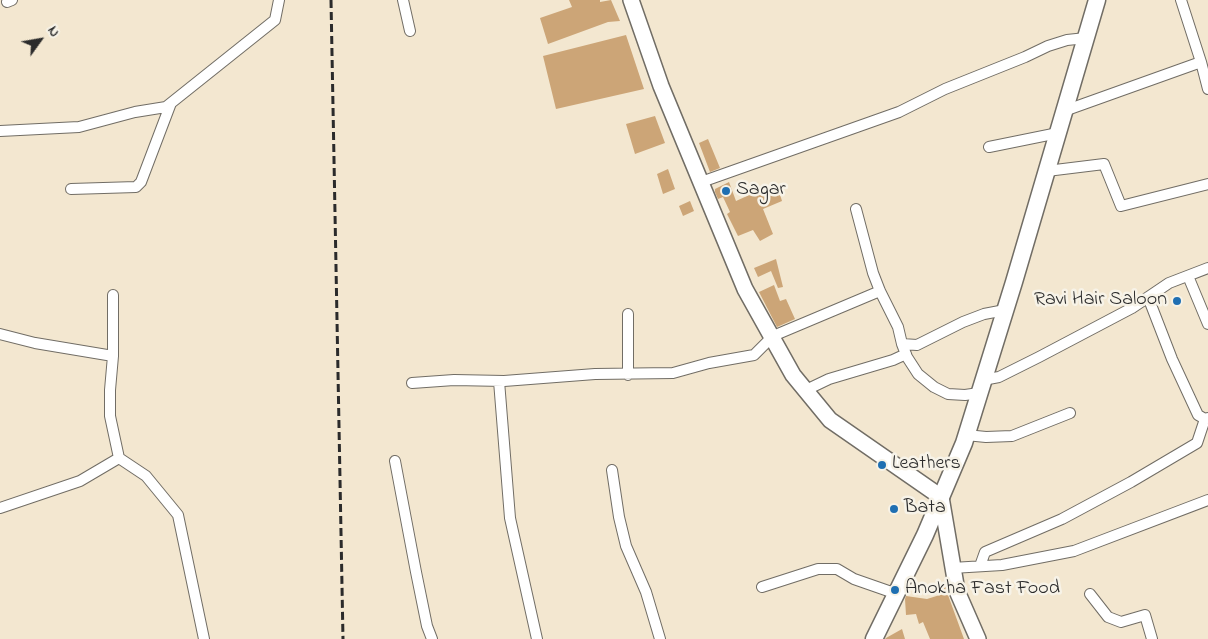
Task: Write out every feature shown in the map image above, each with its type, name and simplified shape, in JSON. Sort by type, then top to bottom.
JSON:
[{"type":"main road","points":[[624,0],[654,92],[715,237],[725,244]]},
{"type":"main road","points":[[631,0],[660,86],[745,289],[793,374],[830,420],[941,497],[957,591],[978,639]]},
{"type":"main road","points":[[636,0],[667,88],[728,233],[725,244]]},
{"type":"main road","points":[[874,639],[925,535],[966,435],[1097,0]]},
{"type":"street","points":[[0,131],[79,128],[135,112],[166,107],[275,20],[279,0]]},
{"type":"street","points":[[403,0],[410,31]]},
{"type":"street","points":[[1181,0],[1208,88]]},
{"type":"street","points":[[707,180],[898,112],[945,89],[1048,46],[1067,40],[1086,38]]},
{"type":"street","points":[[1064,112],[1201,62]]},
{"type":"street","points":[[71,189],[136,186],[141,182],[171,103]]},
{"type":"street","points":[[988,147],[1058,133]]},
{"type":"street","points":[[1047,171],[1104,164],[1120,206],[1208,184]]},
{"type":"street","points":[[856,209],[873,272],[898,327],[906,354],[918,374],[934,387],[948,394],[964,395],[1132,308],[1169,283],[1208,268]]},
{"type":"street","points":[[1188,276],[1208,324]]},
{"type":"street","points":[[412,383],[454,380],[499,381],[595,374],[673,373],[709,363],[754,355],[773,336],[880,291]]},
{"type":"street","points":[[113,295],[113,356],[110,416],[119,458],[146,476],[178,515],[204,639]]},
{"type":"street","points":[[980,566],[985,552],[1062,519],[1131,482],[1197,443],[1206,419],[1198,415],[1172,359],[1148,297]]},
{"type":"street","points":[[902,344],[917,345],[963,322],[984,314],[1005,310]]},
{"type":"street","points":[[628,314],[628,375]]},
{"type":"street","points":[[0,334],[35,343],[113,356]]},
{"type":"street","points":[[806,390],[829,380],[893,360],[906,354]]},
{"type":"street","points":[[499,381],[510,518],[536,639]]},
{"type":"street","points":[[966,435],[986,437],[1012,436],[1070,413]]},
{"type":"street","points":[[0,508],[80,481],[119,458]]},
{"type":"street","points":[[394,461],[416,572],[432,639]]},
{"type":"street","points":[[612,470],[619,517],[626,546],[646,592],[660,639]]},
{"type":"street","points":[[952,568],[1002,565],[1074,551],[1208,500]]},
{"type":"street","points":[[762,587],[818,569],[837,569],[854,579],[897,594]]},
{"type":"street","points":[[1090,594],[1108,616],[1121,622],[1144,615],[1152,639]]},
{"type":"building","points":[[569,0],[600,0],[600,2],[611,0],[620,21],[608,22],[548,44],[540,18],[572,7]]},
{"type":"building","points":[[626,35],[644,89],[556,109],[543,56]]},
{"type":"building","points":[[655,116],[665,143],[635,154],[626,124]]},
{"type":"building","points":[[708,139],[720,168],[710,172],[699,143]]},
{"type":"building","points":[[668,169],[675,189],[663,194],[657,174]]},
{"type":"building","points":[[729,182],[736,201],[777,185],[782,201],[763,209],[773,234],[760,241],[753,230],[738,236],[727,214],[730,212],[723,197],[718,199],[715,192],[715,189]]},
{"type":"building","points":[[690,201],[694,211],[683,216],[679,206]]},
{"type":"building","points":[[776,259],[783,287],[778,288],[771,271],[758,277],[754,268]]},
{"type":"building","points":[[774,285],[780,301],[786,299],[795,319],[777,327],[759,292]]},
{"type":"building","points":[[947,586],[948,595],[964,639],[930,639],[923,622],[919,624],[916,614],[906,615],[905,599],[906,596],[927,599],[943,594],[941,588]]},
{"type":"building","points":[[902,629],[905,639],[885,639],[886,638]]},
{"type":"railway","points":[[331,0],[343,639]]},
{"type":"place","name":"Sagar","points":[[726,191]]},
{"type":"place","name":"Ravi Hair Saloon","points":[[1177,301]]},
{"type":"place","name":"Leathers","points":[[882,465]]},
{"type":"place","name":"Bata","points":[[894,509]]},
{"type":"place","name":"Anokha Fast Food","points":[[895,590]]}]
